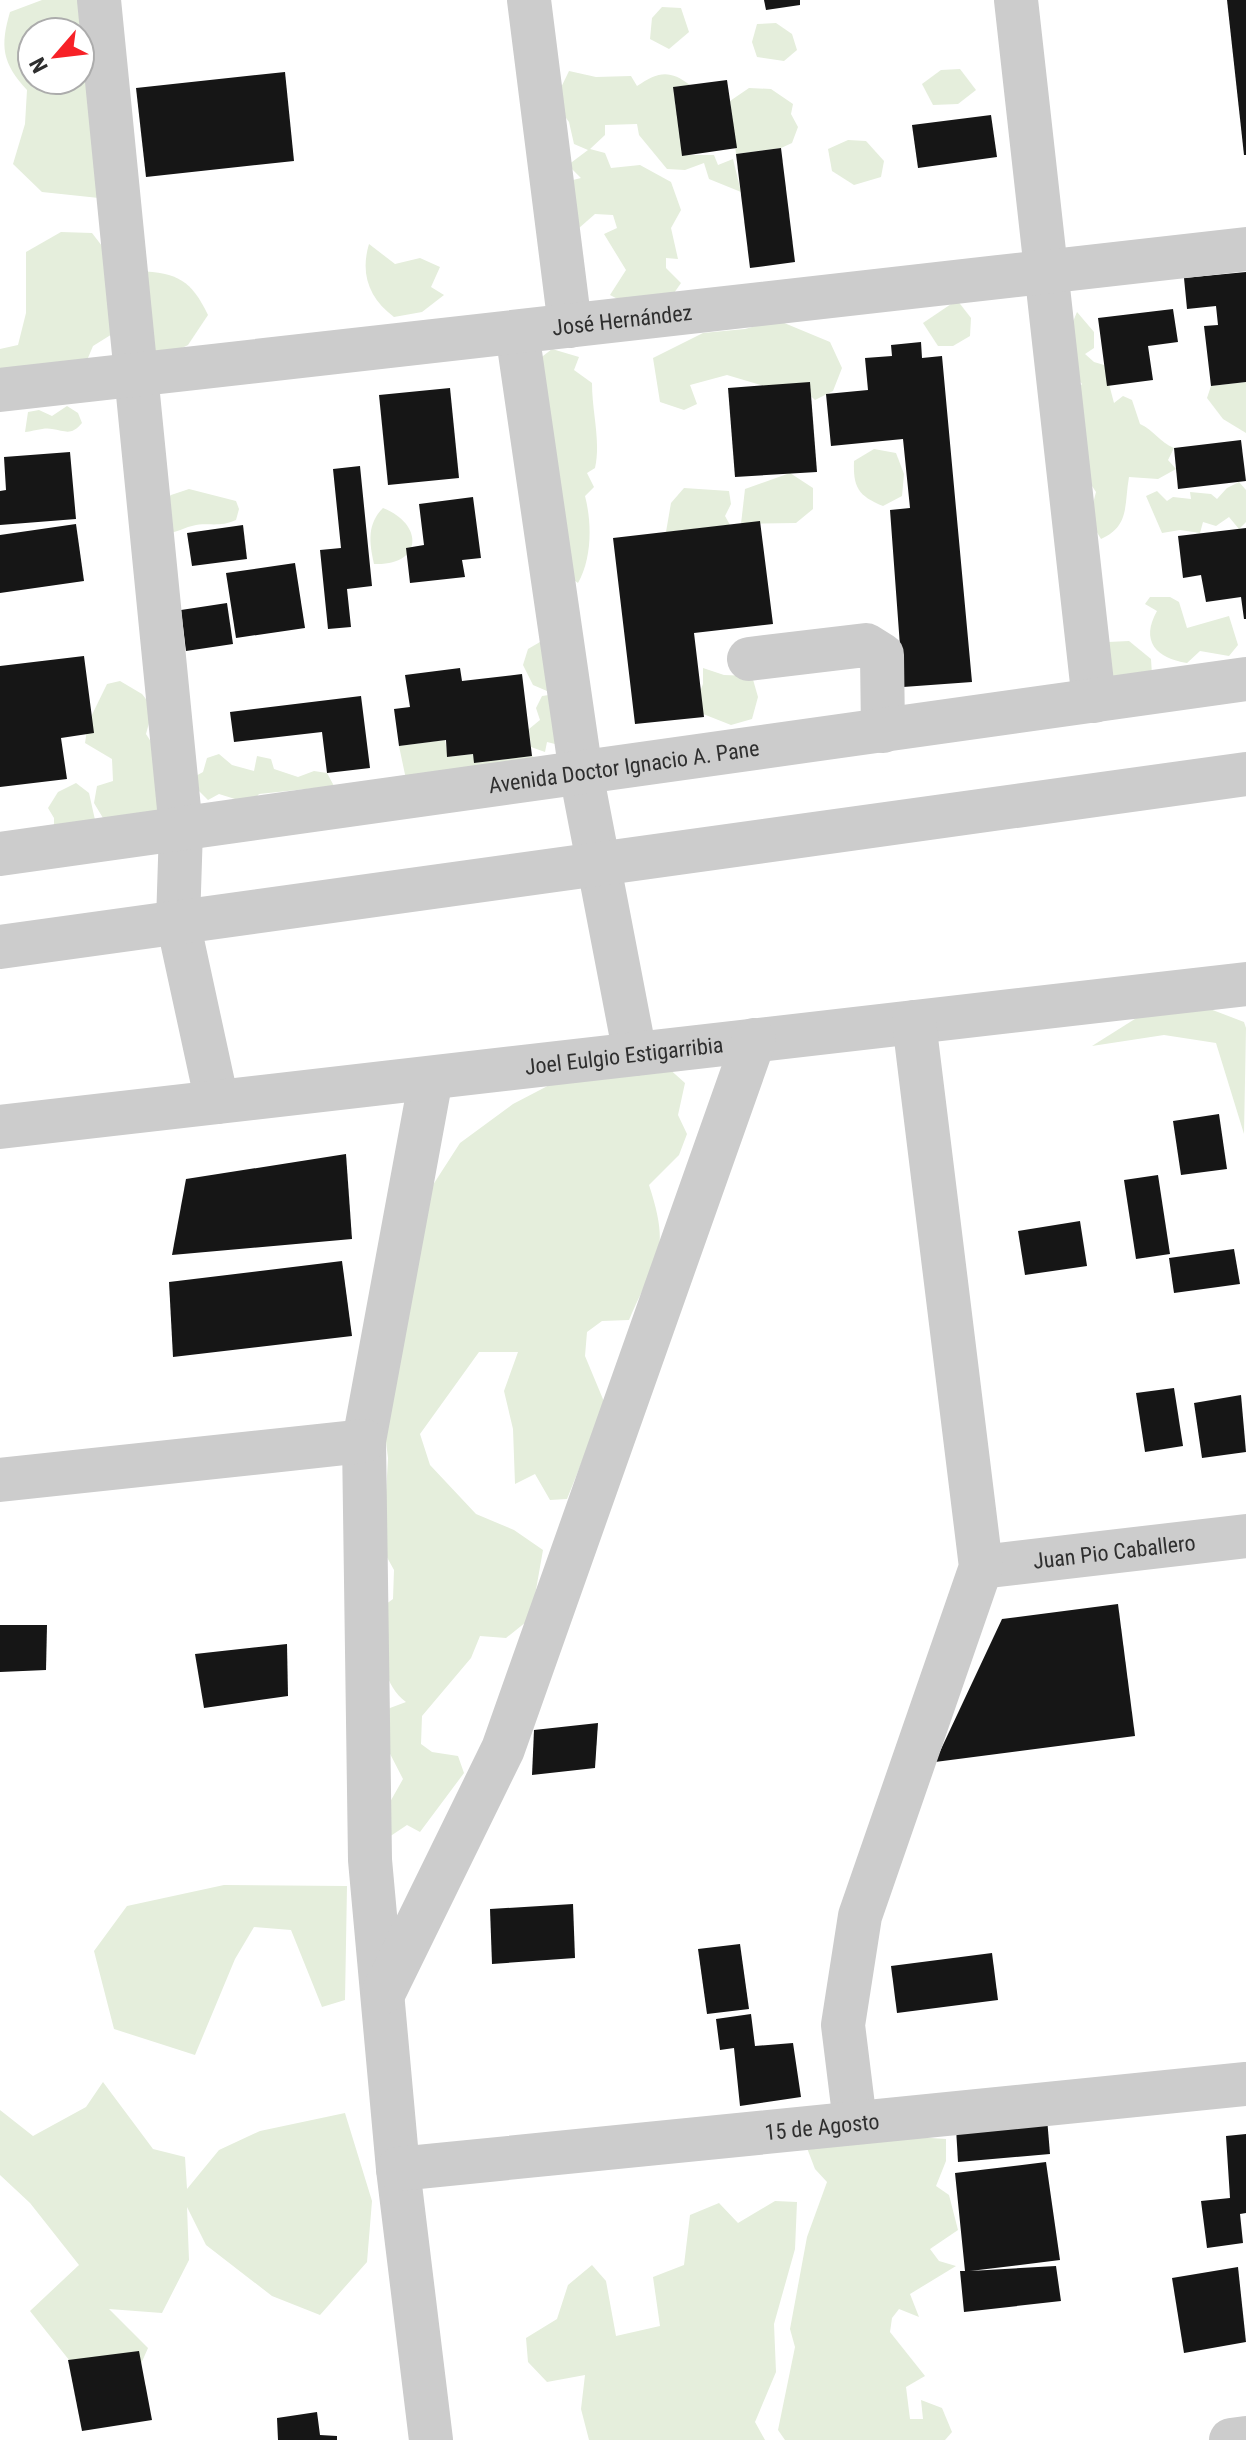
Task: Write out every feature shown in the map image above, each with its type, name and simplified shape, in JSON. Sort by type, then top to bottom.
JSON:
[{"type":"street","points":[[99,0],[181,829],[178,922],[217,1102]]},
{"type":"street","points":[[529,0],[570,326]]},
{"type":"street","points":[[1016,0],[1094,701]]},
{"type":"street","name":"José Hernández","points":[[0,390],[1246,249]]},
{"type":"street","points":[[517,332],[581,773],[635,1054]]},
{"type":"street","points":[[749,659],[866,645],[882,655],[883,731]]},
{"type":"street","name":"Avenida Doctor Ignacio A. Pane","points":[[0,854],[1246,679]]},
{"type":"street","points":[[0,947],[1246,774]]},
{"type":"street","name":"Joel Eulgio Estigarribia","points":[[0,1127],[1246,984]]},
{"type":"street","points":[[855,2122],[843,2025],[860,1916],[981,1567],[914,1022]]},
{"type":"street","points":[[384,1992],[503,1749],[754,1040]]},
{"type":"street","points":[[431,1078],[364,1441],[370,1860],[398,2169],[431,2440]]},
{"type":"street","points":[[0,1480],[364,1441]]},
{"type":"street","name":"Juan Pio Caballero","points":[[981,1567],[1246,1536]]},
{"type":"street","name":"15 de Agosto","points":[[398,2169],[1246,2084]]},
{"type":"street","points":[[1231,2440],[1246,2438]]},
{"type":"green space","points":[[42,0],[78,0],[80,16],[16,16],[16,76],[5,54],[10,12]]},
{"type":"green space","points":[[662,7],[681,8],[689,32],[669,49],[650,39],[652,18]]},
{"type":"green space","points":[[776,23],[792,34],[797,50],[784,61],[757,57],[752,42],[757,24]]},
{"type":"green space","points":[[960,69],[976,90],[958,104],[933,105],[922,84],[941,70]]},
{"type":"green space","points":[[569,71],[596,77],[631,76],[637,86],[657,75],[676,76],[690,85],[673,87],[683,155],[714,155],[718,165],[733,159],[741,192],[709,179],[704,163],[685,170],[667,169],[639,135],[637,124],[605,125],[605,135],[590,149],[605,153],[611,168],[640,165],[671,182],[681,210],[671,228],[678,259],[666,258],[666,268],[681,283],[667,303],[635,308],[610,295],[626,270],[604,234],[617,228],[613,215],[595,214],[579,228],[561,183],[581,178],[568,165],[588,150],[574,144],[569,122],[554,102]]},
{"type":"green space","points":[[749,88],[771,89],[793,104],[791,114],[798,127],[792,143],[781,148],[736,154],[730,101]]},
{"type":"green space","points":[[27,96],[88,96],[99,198],[42,192],[13,164],[25,124]]},
{"type":"green space","points":[[848,140],[866,141],[884,161],[881,177],[854,185],[832,171],[828,149]]},
{"type":"green space","points":[[61,232],[92,233],[122,272],[117,331],[93,346],[85,365],[0,377],[0,349],[18,345],[26,313],[26,252]]},
{"type":"green space","points":[[369,244],[395,264],[420,258],[440,267],[431,287],[444,295],[422,312],[394,317],[378,302],[369,285],[366,255]]},
{"type":"green space","points":[[139,271],[164,274],[182,281],[196,294],[208,315],[188,345],[157,361]]},
{"type":"green space","points":[[957,300],[971,318],[970,336],[953,346],[938,346],[923,323]]},
{"type":"green space","points":[[1077,312],[1094,332],[1094,348],[1085,354],[1094,362],[1104,365],[1114,403],[1123,396],[1132,400],[1140,424],[1174,448],[1168,460],[1176,469],[1158,479],[1129,477],[1121,521],[1117,528],[1101,539],[1089,519],[1096,492],[1086,477],[1071,395],[1082,384],[1070,370],[1072,324]]},
{"type":"green space","points":[[777,320],[830,342],[842,368],[833,391],[815,400],[799,385],[764,386],[727,375],[690,385],[697,404],[684,410],[660,402],[653,358],[703,333],[745,329]]},
{"type":"green space","points":[[552,349],[579,357],[574,370],[592,383],[597,458],[595,468],[587,473],[594,487],[585,496],[589,540],[586,563],[578,583],[556,567],[534,363]]},
{"type":"green space","points":[[1246,382],[1246,433],[1223,419],[1207,398],[1211,386]]},
{"type":"green space","points":[[67,406],[78,413],[82,423],[75,430],[68,432],[46,428],[25,432],[28,412],[39,410],[52,416]]},
{"type":"green space","points":[[874,449],[896,453],[904,474],[902,496],[883,506],[859,490],[855,478],[854,461]]},
{"type":"green space","points":[[790,473],[813,488],[813,509],[796,523],[741,524],[745,489]]},
{"type":"green space","points":[[1239,482],[1246,490],[1246,522],[1239,529],[1229,517],[1216,526],[1203,522],[1200,533],[1180,530],[1162,533],[1146,496],[1157,491],[1167,501],[1173,497],[1191,499],[1190,492],[1211,494],[1217,499],[1227,488]]},
{"type":"green space","points":[[684,488],[729,491],[731,504],[725,516],[730,525],[666,532],[671,503]]},
{"type":"green space","points":[[189,489],[236,501],[239,509],[236,520],[196,525],[164,534],[155,509],[171,495]]},
{"type":"green space","points":[[383,508],[406,524],[412,543],[402,558],[374,564],[371,534],[374,520]]},
{"type":"green space","points":[[1150,597],[1170,597],[1179,602],[1187,628],[1229,616],[1238,645],[1229,656],[1200,651],[1187,663],[1167,657],[1159,652],[1151,639],[1150,631],[1157,611],[1145,604]]},
{"type":"green space","points":[[1129,641],[1151,659],[1152,675],[1114,685],[1108,642]]},
{"type":"green space","points":[[540,642],[562,678],[547,691],[533,685],[523,665],[528,649]]},
{"type":"green space","points":[[703,668],[724,675],[752,676],[758,697],[752,719],[731,725],[693,710],[703,684]]},
{"type":"green space","points":[[120,681],[142,694],[153,708],[146,734],[155,748],[169,800],[146,834],[115,838],[94,803],[97,786],[113,781],[112,759],[85,743],[88,723],[107,684]]},
{"type":"green space","points":[[556,694],[559,745],[547,742],[545,752],[531,747],[529,729],[540,720],[536,708],[542,696]]},
{"type":"green space","points":[[445,740],[448,757],[473,754],[475,763],[532,756],[543,762],[407,784],[399,746]]},
{"type":"green space","points":[[219,754],[232,765],[254,771],[257,756],[271,759],[274,769],[298,777],[314,771],[327,773],[334,786],[259,794],[251,804],[219,794],[208,800],[196,788],[194,777],[203,772],[207,758]]},
{"type":"green space","points":[[76,783],[89,793],[95,820],[54,833],[54,818],[48,808],[58,792]]},
{"type":"green space","points":[[1210,1009],[1244,1022],[1246,1028],[1244,1134],[1216,1043],[1164,1035],[1092,1046],[1146,1012]]},
{"type":"green space","points":[[666,1066],[685,1083],[678,1115],[687,1134],[679,1155],[649,1185],[656,1208],[660,1242],[653,1268],[629,1320],[602,1321],[587,1332],[585,1356],[605,1404],[567,1499],[550,1500],[535,1474],[515,1484],[513,1429],[504,1391],[518,1352],[479,1352],[420,1434],[430,1465],[476,1514],[514,1530],[543,1550],[531,1618],[506,1638],[480,1636],[471,1658],[422,1716],[421,1744],[432,1752],[458,1756],[464,1773],[420,1832],[407,1825],[386,1839],[390,1802],[403,1779],[385,1744],[382,1711],[406,1702],[390,1683],[382,1646],[382,1607],[393,1599],[394,1570],[383,1550],[388,1458],[377,1369],[420,1205],[460,1143],[513,1104],[561,1079]]},
{"type":"green space","points":[[224,1885],[347,1886],[345,2000],[322,2007],[291,1930],[254,1927],[235,1959],[195,2055],[114,2029],[94,1951],[127,1906]]},
{"type":"green space","points":[[103,2082],[153,2149],[185,2157],[187,2189],[219,2150],[260,2131],[345,2113],[372,2201],[367,2262],[320,2315],[272,2296],[206,2245],[187,2207],[189,2260],[162,2313],[109,2309],[148,2348],[132,2384],[89,2385],[30,2311],[79,2265],[30,2203],[0,2175],[0,2110],[33,2136],[86,2107]]},
{"type":"green space","points":[[838,2132],[946,2139],[946,2161],[936,2186],[949,2195],[958,2230],[930,2249],[939,2261],[956,2266],[910,2294],[919,2317],[899,2309],[892,2318],[890,2332],[925,2376],[906,2387],[910,2419],[923,2419],[921,2400],[942,2408],[952,2432],[945,2440],[785,2440],[778,2430],[795,2347],[790,2329],[807,2237],[827,2182],[815,2169],[807,2148]]},
{"type":"green space","points":[[775,2201],[797,2202],[795,2249],[774,2324],[776,2372],[755,2422],[765,2440],[589,2440],[581,2409],[585,2375],[547,2382],[528,2362],[526,2338],[557,2319],[568,2285],[592,2265],[606,2281],[616,2336],[660,2326],[653,2277],[684,2265],[690,2215],[719,2203],[738,2223]]},
{"type":"building","points":[[764,0],[800,0],[800,5],[766,10]]},
{"type":"building","points":[[1227,0],[1246,0],[1246,155],[1244,155]]},
{"type":"building","points":[[285,72],[294,161],[146,177],[136,88]]},
{"type":"building","points":[[727,80],[737,148],[682,156],[673,87]]},
{"type":"building","points":[[991,115],[997,157],[918,168],[912,125]]},
{"type":"building","points":[[781,148],[795,262],[750,268],[736,154]]},
{"type":"building","points":[[1246,272],[1246,382],[1211,386],[1204,326],[1218,325],[1216,306],[1187,309],[1184,278]]},
{"type":"building","points":[[1173,309],[1178,342],[1148,346],[1153,380],[1107,386],[1098,318]]},
{"type":"building","points":[[921,342],[922,358],[942,356],[972,682],[903,687],[890,510],[910,508],[903,439],[831,446],[826,394],[868,390],[865,358],[892,356],[891,345]]},
{"type":"building","points":[[810,382],[817,472],[735,477],[728,388]]},
{"type":"building","points":[[450,388],[459,478],[388,485],[379,395]]},
{"type":"building","points":[[1241,440],[1246,481],[1178,489],[1174,448]]},
{"type":"building","points":[[70,452],[76,519],[0,525],[0,491],[6,490],[4,457]]},
{"type":"building","points":[[360,466],[372,586],[347,589],[351,627],[328,629],[320,550],[341,548],[333,469]]},
{"type":"building","points":[[473,497],[481,558],[462,560],[465,577],[410,583],[406,548],[424,545],[419,504]]},
{"type":"building","points":[[760,521],[773,624],[694,633],[704,717],[635,724],[613,538]]},
{"type":"building","points":[[76,524],[84,581],[0,593],[0,535]]},
{"type":"building","points":[[243,525],[247,559],[192,566],[187,533]]},
{"type":"building","points":[[1246,528],[1244,619],[1241,597],[1206,602],[1201,575],[1183,578],[1178,536]]},
{"type":"building","points":[[295,563],[305,628],[236,638],[226,573]]},
{"type":"building","points":[[227,603],[233,644],[186,651],[181,610]]},
{"type":"building","points":[[84,656],[94,733],[61,738],[67,779],[0,787],[0,666]]},
{"type":"building","points":[[460,668],[462,681],[522,674],[532,756],[474,763],[473,754],[447,757],[446,740],[399,746],[394,709],[410,707],[405,675]]},
{"type":"building","points":[[361,696],[370,768],[327,773],[322,732],[234,742],[230,712]]},
{"type":"building","points":[[1219,1114],[1227,1169],[1181,1175],[1173,1121]]},
{"type":"building","points":[[346,1154],[352,1239],[172,1255],[186,1179]]},
{"type":"building","points":[[1158,1175],[1170,1254],[1136,1259],[1124,1180]]},
{"type":"building","points":[[1080,1221],[1087,1266],[1025,1275],[1018,1231]]},
{"type":"building","points":[[1234,1249],[1240,1284],[1174,1293],[1169,1258]]},
{"type":"building","points":[[342,1261],[352,1336],[173,1357],[169,1282]]},
{"type":"building","points":[[1174,1388],[1183,1446],[1145,1452],[1136,1393]]},
{"type":"building","points":[[1241,1395],[1246,1452],[1202,1458],[1194,1403]]},
{"type":"building","points":[[1118,1604],[1135,1736],[935,1762],[1002,1619]]},
{"type":"building","points":[[0,1625],[47,1625],[46,1670],[0,1672]]},
{"type":"building","points":[[287,1644],[288,1696],[204,1708],[195,1654]]},
{"type":"building","points":[[598,1723],[595,1768],[532,1775],[534,1730]]},
{"type":"building","points":[[573,1904],[575,1958],[492,1964],[490,1909]]},
{"type":"building","points":[[740,1944],[749,2009],[707,2014],[698,1949]]},
{"type":"building","points":[[992,1953],[998,2000],[897,2013],[891,1966]]},
{"type":"building","points":[[751,2014],[755,2046],[793,2043],[801,2097],[740,2106],[734,2048],[720,2050],[716,2019]]},
{"type":"building","points":[[1047,2118],[1050,2154],[958,2162],[956,2128]]},
{"type":"building","points":[[1246,2134],[1246,2213],[1240,2214],[1243,2243],[1207,2248],[1201,2201],[1230,2198],[1226,2136]]},
{"type":"building","points":[[1046,2162],[1060,2260],[970,2271],[1056,2266],[1061,2301],[964,2312],[960,2271],[965,2271],[955,2173]]},
{"type":"building","points":[[1238,2267],[1246,2342],[1184,2353],[1172,2278]]},
{"type":"building","points":[[139,2351],[152,2420],[82,2431],[68,2360]]},
{"type":"building","points":[[317,2412],[320,2435],[337,2436],[337,2440],[278,2440],[277,2418]]}]
